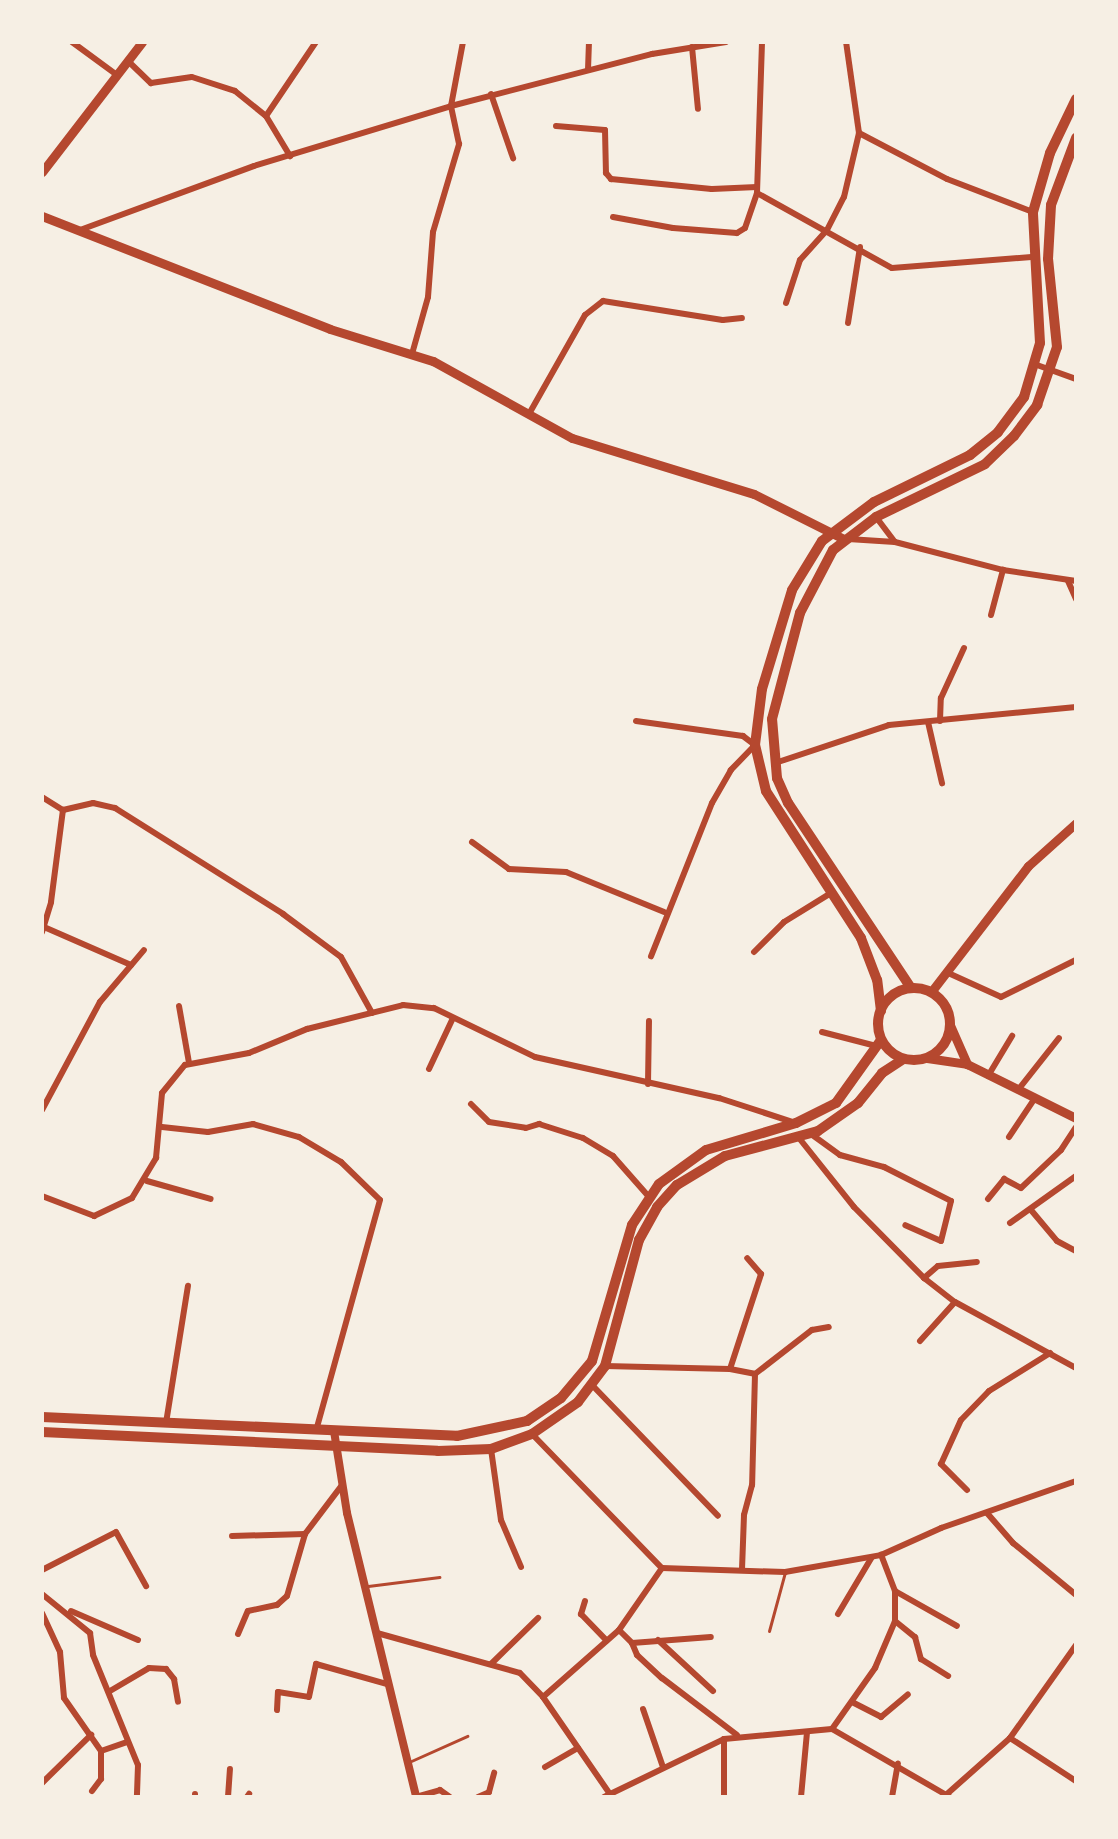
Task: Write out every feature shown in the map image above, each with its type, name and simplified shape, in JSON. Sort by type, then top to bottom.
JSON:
[{"type":"main road","points":[[42,172],[142,42]]},
{"type":"main road","points":[[42,1417],[470,1435],[512,1427],[552,1406],[597,1351],[621,1253],[649,1197],[682,1164],[706,1150],[796,1123],[846,1094],[878,1043],[881,1011],[867,950],[774,809],[755,745],[760,699],[784,608],[804,565],[832,531],[874,502],[989,441],[1017,409],[1037,365],[1040,331],[1032,257],[1033,212],[1050,153],[1076,99]]},
{"type":"main road","points":[[911,988],[788,803],[775,764],[772,719],[800,613],[816,576],[844,539],[876,517],[1000,452],[1025,423],[1052,371],[1057,323],[1049,220],[1054,191],[1076,138]]},
{"type":"main road","points":[[42,216],[330,329],[412,354],[469,377],[529,414],[589,445],[754,494],[844,539]]},
{"type":"main road","points":[[931,992],[943,971],[1028,866],[1076,823]]},
{"type":"main road","points":[[881,1011],[893,995],[911,988],[931,992],[945,1006],[967,1064]]},
{"type":"main road","points":[[927,1058],[942,1045],[950,1025]]},
{"type":"main road","points":[[878,1043],[902,1060]]},
{"type":"main road","points":[[42,1432],[491,1449],[532,1434],[593,1386],[605,1366],[639,1240],[668,1194],[697,1169],[725,1156],[811,1134],[858,1103],[882,1073],[902,1060],[927,1058],[967,1064],[1076,1118]]},
{"type":"street","points":[[72,42],[117,75]]},
{"type":"street","points":[[266,116],[316,42]]},
{"type":"street","points":[[412,354],[428,297],[433,232],[459,144],[451,106],[463,42]]},
{"type":"street","points":[[588,70],[589,42]]},
{"type":"street","points":[[80,230],[290,156],[491,94],[588,70],[726,42]]},
{"type":"street","points":[[613,217],[740,233],[757,190],[762,42]]},
{"type":"street","points":[[786,303],[800,260],[827,230],[844,197],[859,133],[846,42]]},
{"type":"street","points":[[692,47],[698,109]]},
{"type":"street","points":[[128,61],[153,83],[192,77],[227,86],[266,116],[290,156]]},
{"type":"street","points":[[491,94],[513,158]]},
{"type":"street","points":[[556,126],[605,130],[606,173],[611,179],[757,190],[899,269],[1032,257]]},
{"type":"street","points":[[859,133],[947,179],[1033,212]]},
{"type":"street","points":[[848,323],[860,247]]},
{"type":"street","points":[[529,414],[585,315],[603,301],[723,320],[742,318]]},
{"type":"street","points":[[1037,365],[1076,379]]},
{"type":"street","points":[[876,517],[895,542]]},
{"type":"street","points":[[844,539],[895,542],[1003,570],[1072,581],[1076,599]]},
{"type":"street","points":[[991,615],[1003,570]]},
{"type":"street","points":[[940,721],[941,698],[964,648]]},
{"type":"street","points":[[775,764],[871,729],[1076,707]]},
{"type":"street","points":[[636,721],[743,736],[755,745],[731,770],[712,803],[664,912],[651,956]]},
{"type":"street","points":[[928,722],[942,783]]},
{"type":"street","points":[[42,797],[63,810],[93,803],[115,808],[283,914],[341,957],[372,1013]]},
{"type":"street","points":[[63,810],[43,930],[131,965]]},
{"type":"street","points":[[472,842],[509,869],[566,872],[664,912]]},
{"type":"street","points":[[754,952],[784,922],[831,893]]},
{"type":"street","points":[[42,1110],[100,1002],[144,950]]},
{"type":"street","points":[[943,971],[1001,997],[1076,960]]},
{"type":"street","points":[[179,1006],[189,1063]]},
{"type":"street","points":[[42,1196],[97,1216],[132,1198],[147,1181],[162,1127],[162,1093],[189,1063],[249,1053],[297,1032],[372,1013],[423,1006],[535,1057],[747,1105],[796,1123]]},
{"type":"street","points":[[429,1069],[453,1018]]},
{"type":"street","points":[[648,1084],[649,1021]]},
{"type":"street","points":[[822,1032],[878,1043]]},
{"type":"street","points":[[988,1076],[1012,1036]]},
{"type":"street","points":[[1018,1090],[1059,1038]]},
{"type":"street","points":[[1009,1137],[1035,1098]]},
{"type":"street","points":[[471,1104],[489,1122],[526,1128],[544,1124],[583,1138],[621,1163],[649,1197]]},
{"type":"street","points":[[162,1127],[208,1132],[253,1124],[299,1137],[341,1162],[380,1200],[316,1430]]},
{"type":"street","points":[[988,1199],[1004,1179],[1021,1188],[1061,1150],[1076,1127]]},
{"type":"street","points":[[811,1134],[840,1155],[884,1167],[951,1201],[941,1241],[905,1225]]},
{"type":"street","points":[[799,1138],[854,1207],[924,1278],[955,1302],[1076,1368]]},
{"type":"street","points":[[1010,1223],[1076,1176]]},
{"type":"street","points":[[147,1181],[211,1199]]},
{"type":"street","points":[[1031,1210],[1057,1241],[1076,1251]]},
{"type":"street","points":[[730,1369],[761,1274],[747,1258]]},
{"type":"street","points":[[924,1278],[938,1266],[977,1262]]},
{"type":"street","points":[[166,1423],[188,1286]]},
{"type":"street","points":[[920,1341],[955,1302]]},
{"type":"street","points":[[742,1569],[756,1377],[812,1330],[829,1327]]},
{"type":"street","points":[[967,1490],[941,1464],[961,1420],[989,1391],[1050,1353]]},
{"type":"street","points":[[605,1366],[730,1369],[756,1377]]},
{"type":"street","points":[[593,1386],[718,1516]]},
{"type":"street","points":[[334,1431],[342,1485],[416,1797],[440,1790],[450,1797]]},
{"type":"street","points":[[532,1434],[662,1568],[785,1572],[872,1557],[1076,1481]]},
{"type":"street","points":[[491,1449],[501,1520],[521,1567]]},
{"type":"street","points":[[238,1634],[248,1611],[277,1605],[287,1596],[305,1534],[342,1485]]},
{"type":"street","points":[[987,1513],[1013,1543],[1076,1595]]},
{"type":"street","points":[[42,1570],[116,1532],[146,1586]]},
{"type":"street","points":[[232,1536],[305,1534]]},
{"type":"street","points":[[832,1729],[888,1644],[895,1621],[895,1591],[881,1555]]},
{"type":"street","points":[[838,1614],[872,1557]]},
{"type":"street","points":[[543,1697],[619,1630],[662,1568]]},
{"type":"street","points":[[895,1591],[957,1626]]},
{"type":"street","points":[[42,1594],[68,1610],[138,1640]]},
{"type":"street","points":[[585,1601],[581,1614],[607,1641]]},
{"type":"street","points":[[68,1610],[90,1633],[93,1655],[110,1691],[139,1770],[137,1797]]},
{"type":"street","points":[[42,1613],[60,1652],[64,1698],[101,1751],[101,1779],[92,1791]]},
{"type":"street","points":[[491,1664],[538,1618]]},
{"type":"street","points":[[895,1621],[915,1637],[921,1659],[948,1676]]},
{"type":"street","points":[[619,1630],[632,1643],[637,1655],[662,1678],[737,1735]]},
{"type":"street","points":[[377,1633],[446,1656],[520,1673],[543,1697],[609,1796],[663,1767],[737,1735],[832,1729],[898,1764],[948,1796],[1010,1738],[1076,1645]]},
{"type":"street","points":[[632,1643],[711,1637]]},
{"type":"street","points":[[658,1640],[713,1691]]},
{"type":"street","points":[[277,1710],[278,1692],[309,1697],[316,1664],[387,1684]]},
{"type":"street","points":[[110,1691],[149,1668],[166,1669],[174,1679],[178,1702]]},
{"type":"street","points":[[852,1702],[881,1717],[908,1694]]},
{"type":"street","points":[[643,1709],[663,1767]]},
{"type":"street","points":[[801,1797],[807,1732]]},
{"type":"street","points":[[42,1783],[91,1735]]},
{"type":"street","points":[[1010,1738],[1076,1781]]},
{"type":"street","points":[[724,1739],[724,1797]]},
{"type":"street","points":[[101,1751],[127,1742]]},
{"type":"street","points":[[545,1767],[578,1748]]},
{"type":"street","points":[[892,1797],[898,1764]]},
{"type":"street","points":[[228,1797],[230,1769]]},
{"type":"street","points":[[478,1797],[489,1792],[494,1773]]},
{"type":"lane","points":[[769,1631],[785,1572]]},
{"type":"lane","points":[[365,1586],[439,1577]]},
{"type":"lane","points":[[407,1763],[467,1736]]}]
